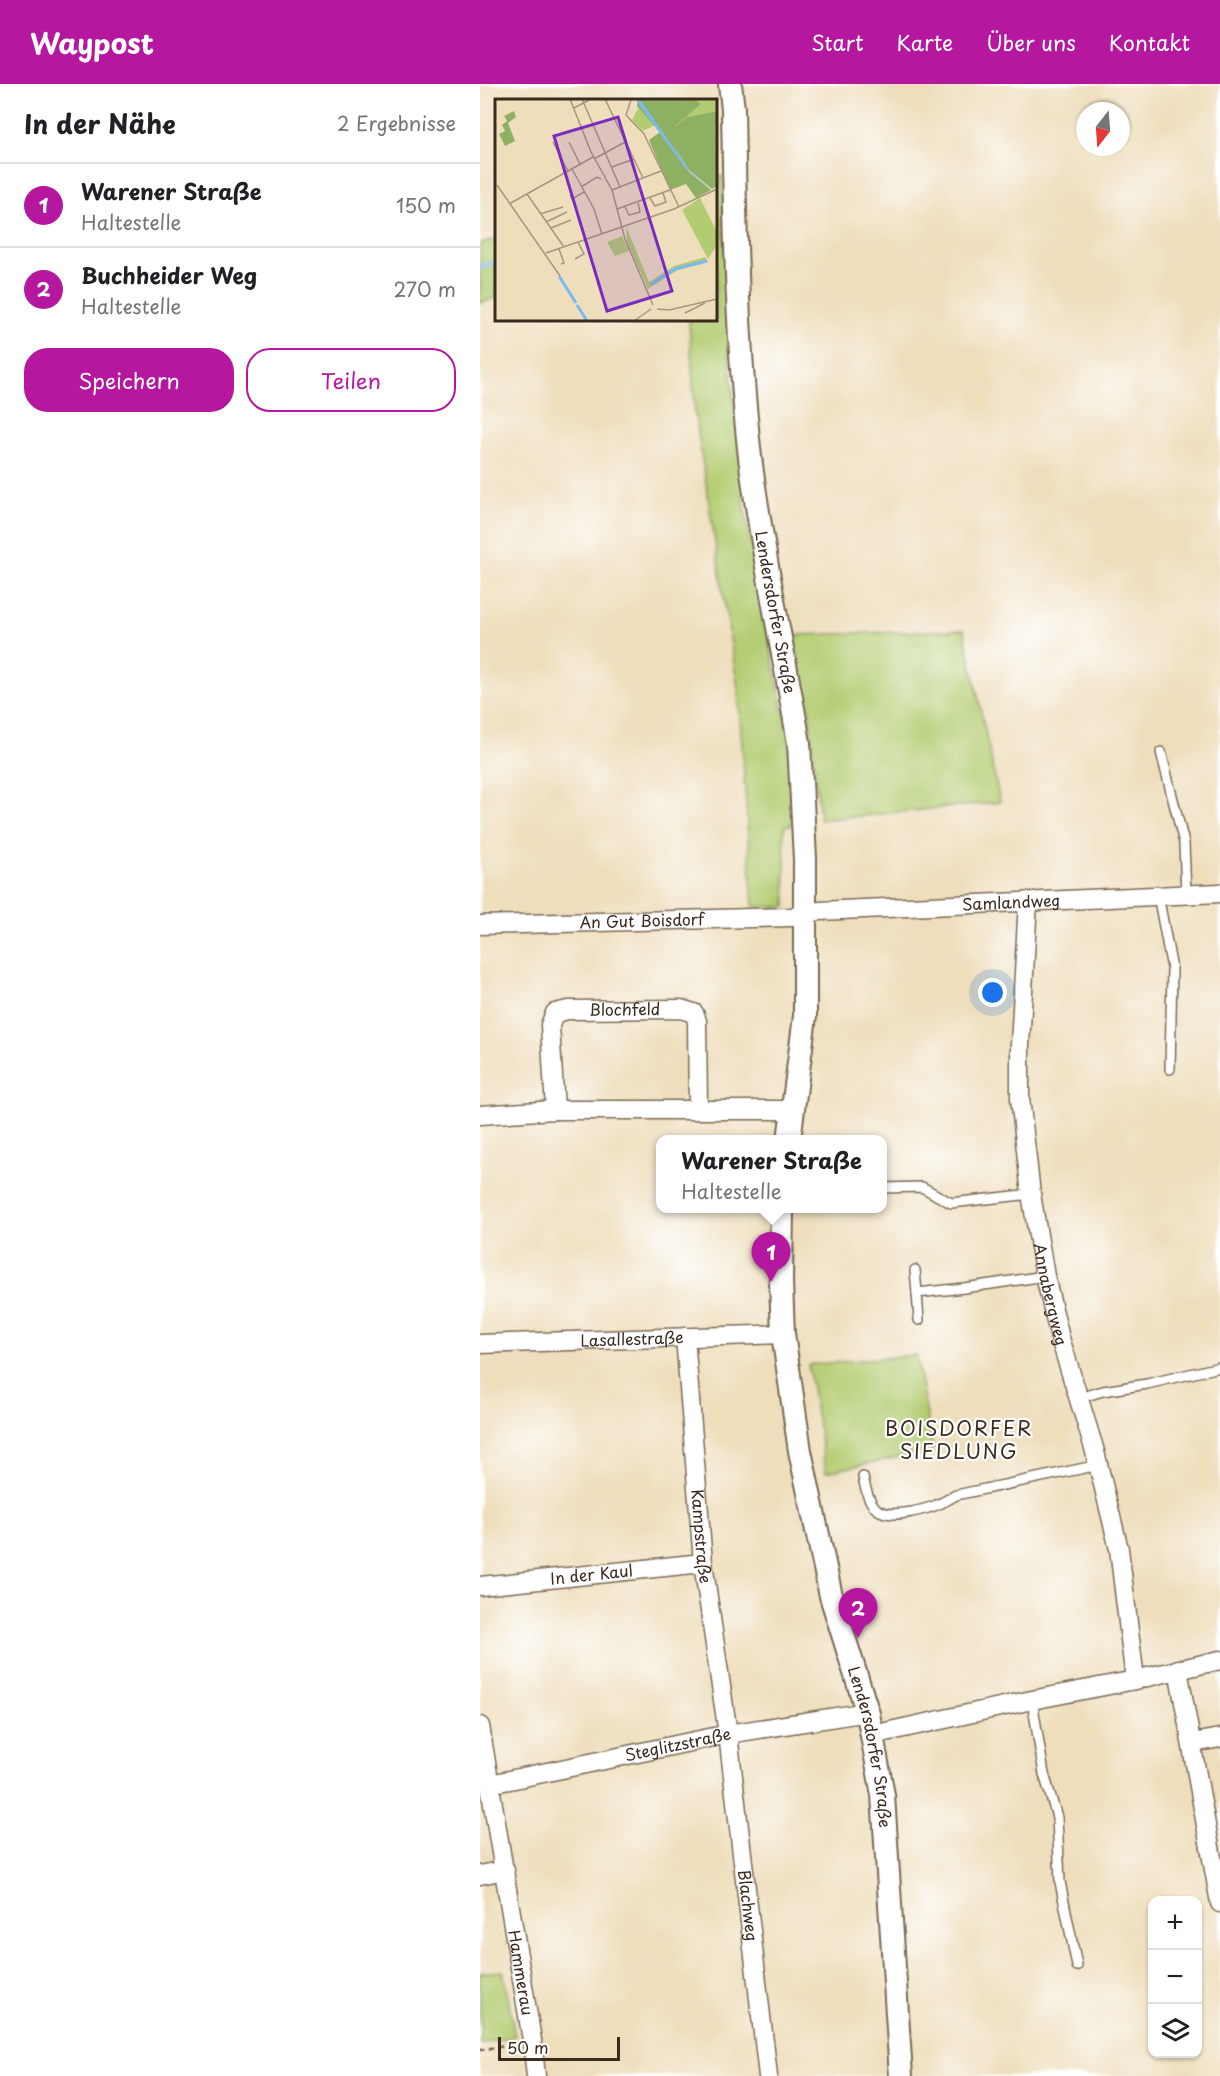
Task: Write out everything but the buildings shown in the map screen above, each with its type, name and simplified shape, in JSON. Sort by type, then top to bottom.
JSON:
[{"type":"street","name":"Lendersdorfer Straße","points":[[730,84],[733,109],[736,265],[742,374],[757,506],[799,743],[805,859],[805,1016],[790,1135]]},
{"type":"street","name":"Samlandweg","points":[[805,915],[819,910],[1220,893]]},
{"type":"street","name":"Annabergweg","points":[[1028,901],[1020,1045],[1020,1098],[1031,1194],[1045,1276],[1060,1338],[1099,1465],[1119,1550],[1135,1680]]},
{"type":"street","name":"An Gut Boisdorf","points":[[480,925],[768,918],[805,915]]},
{"type":"street","name":"Blochfeld","points":[[555,1110],[550,1025],[555,1013],[568,1010],[681,1009],[694,1013],[697,1021],[698,1110]]},
{"type":"street","points":[[480,1115],[555,1110],[792,1110]]},
{"type":"street","name":"Lendersdorfer Straße","points":[[782,1213],[783,1334],[800,1451],[831,1596],[870,1725],[883,1795],[901,2076]]},
{"type":"street","name":"Lasallestraße","points":[[480,1344],[783,1334]]},
{"type":"street","name":"Kampstraße","points":[[685,1336],[704,1563],[728,1734]]},
{"type":"street","name":"In der Kaul","points":[[480,1586],[704,1563]]},
{"type":"street","name":"Steglitzstraße","points":[[490,1784],[728,1734],[855,1714],[870,1725],[1032,1700],[1135,1680],[1220,1660]]},
{"type":"street","points":[[1178,1669],[1220,1903]]},
{"type":"street","name":"Hammerau","points":[[480,1726],[536,2076]]},
{"type":"street","name":"Blachweg","points":[[728,1734],[768,2076]]},
{"type":"street","points":[[1193,1743],[1220,1738]]},
{"type":"street","points":[[480,1875],[504,1870]]},
{"type":"lane","points":[[1161,752],[1184,843],[1186,894]]},
{"type":"lane","points":[[1158,895],[1172,969],[1170,1069]]},
{"type":"lane","points":[[887,1188],[921,1187],[951,1203],[1031,1194]]},
{"type":"lane","points":[[915,1270],[919,1320]]},
{"type":"lane","points":[[917,1293],[1045,1276]]},
{"type":"lane","points":[[1079,1398],[1220,1367]]},
{"type":"lane","points":[[863,1478],[867,1494],[873,1505],[882,1513],[891,1516],[936,1507],[956,1495],[1099,1465]]},
{"type":"lane","points":[[1032,1700],[1044,1774],[1057,1817],[1060,1881],[1077,1966]]},
{"type":"path","points":[[480,2050],[532,2040]]},
{"type":"green space","points":[[722,176],[729,354],[745,510],[768,638],[789,735],[792,825],[784,826],[786,907],[753,907],[738,689],[695,414],[689,321],[717,321],[717,177]]},
{"type":"green space","points":[[495,239],[495,298],[480,303],[480,243]]},
{"type":"green space","points":[[964,630],[1000,802],[820,820],[809,711],[794,635]]},
{"type":"green space","points":[[916,1355],[933,1450],[826,1472],[808,1365]]},
{"type":"green space","points":[[503,1971],[515,2036],[480,2044],[480,1973]]},
{"type":"waterway","points":[[480,267],[495,263]]},
{"type":"place","name":"Warener Straße","points":[[771,1282]]},
{"type":"place","name":"Buchheider Weg","points":[[858,1638]]},
{"type":"district","name":"BOISDORFER SIEDLUNG","points":[[959,1440]]}]
